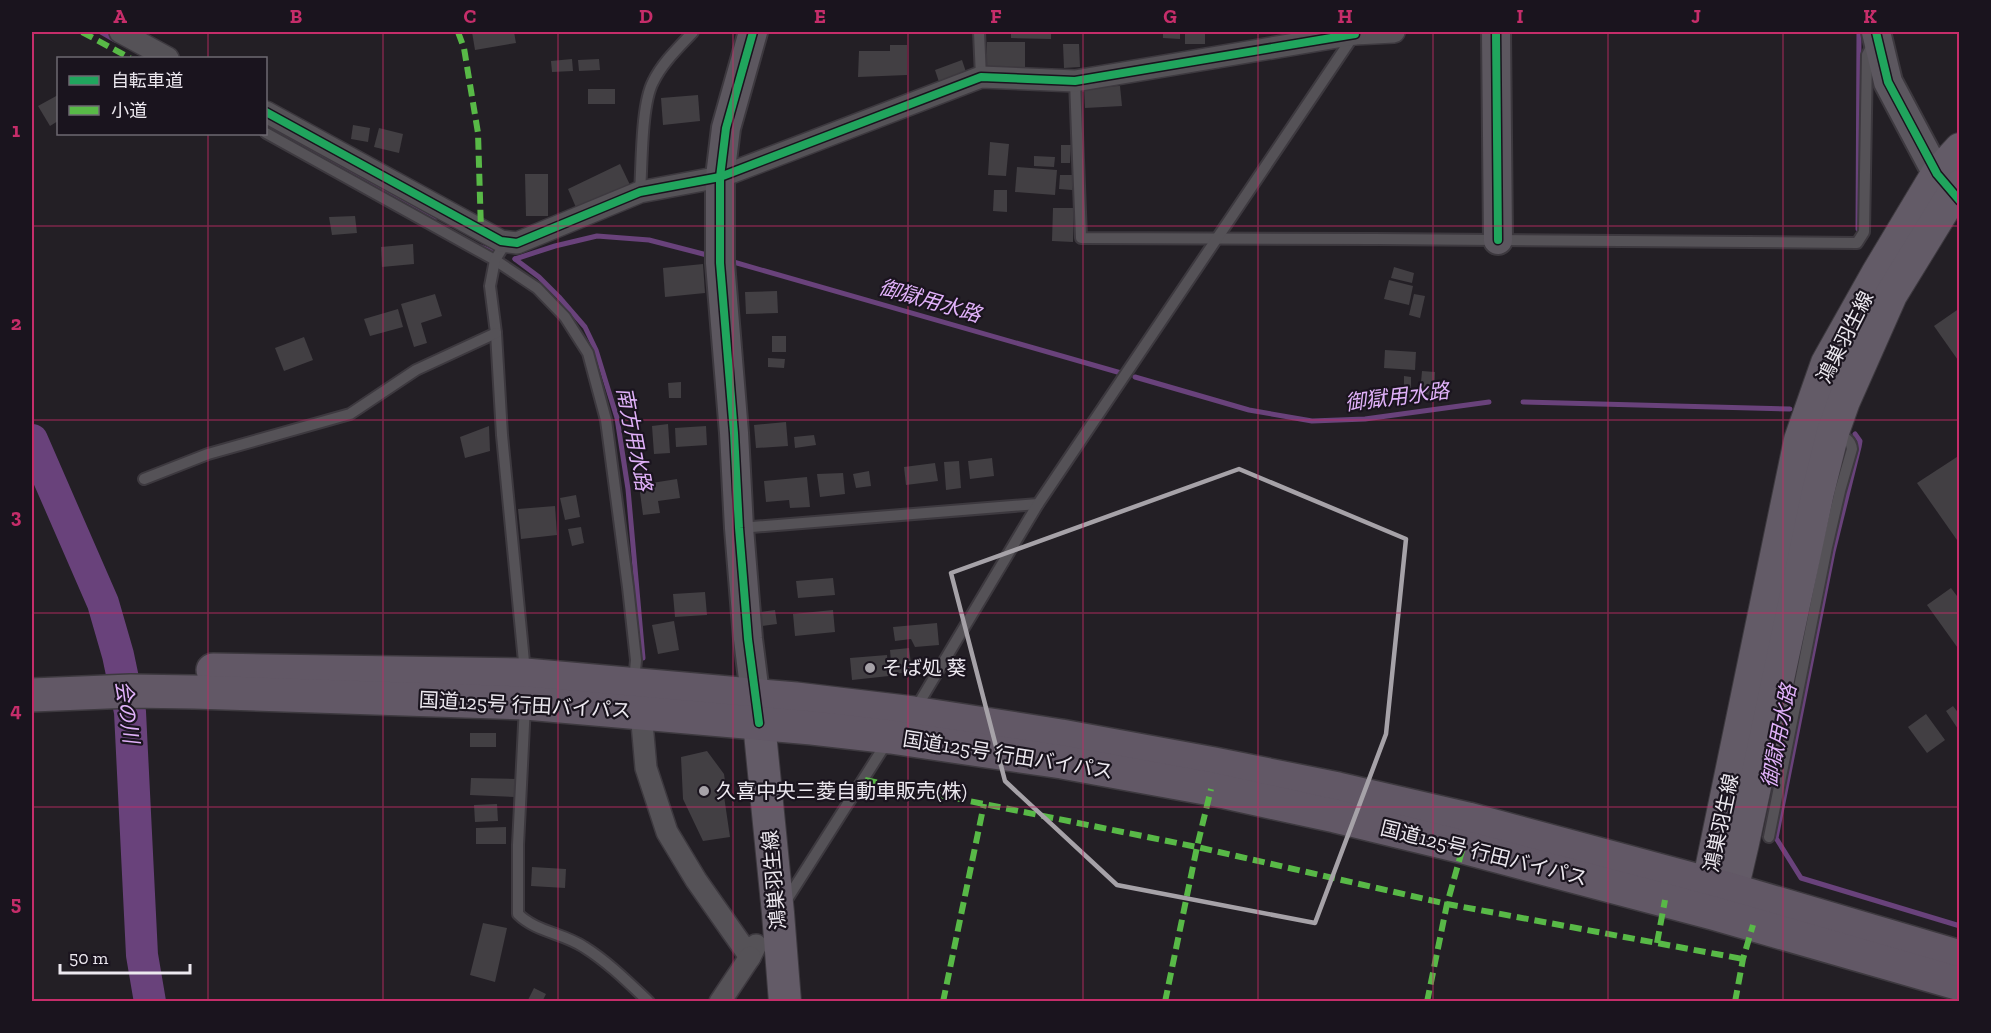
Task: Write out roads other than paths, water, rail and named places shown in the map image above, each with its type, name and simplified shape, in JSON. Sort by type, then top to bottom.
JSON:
[{"type":"highway","name":"国道125号 行田バイパス","points":[[32,672],[114,681],[525,689],[757,709],[913,713],[1061,736],[1214,764],[1338,789],[1468,819],[1718,896],[1959,957]]},
{"type":"highway","name":"国道125号 行田バイパス","points":[[32,695],[114,681]]},
{"type":"highway","name":"国道125号 行田バイパス","points":[[757,709],[891,737],[1072,763],[1222,791],[1463,847],[1718,896],[1959,984]]},
{"type":"main road","name":"鴻巣羽生線","points":[[1718,896],[1748,820],[1818,492],[1833,432],[1844,401],[1891,295],[1952,189],[1959,149]]},
{"type":"main road","name":"鴻巣羽生線","points":[[1718,896],[1800,440],[1827,363],[1877,274],[1952,189]]},
{"type":"main road","name":"鴻巣羽生線","points":[[757,709],[778,913],[789,995]]},
{"type":"street","points":[[120,32],[166,57]]},
{"type":"street","points":[[753,32],[726,128],[720,177],[720,263],[748,639],[757,709]]},
{"type":"street","points":[[267,113],[501,241],[501,251],[640,192],[720,177],[981,77],[1075,81],[1355,33],[1394,32]]},
{"type":"street","points":[[1496,32],[1498,240]]},
{"type":"street","points":[[1877,34],[1888,82],[1952,189]]},
{"type":"street","points":[[637,698],[646,768],[667,832],[696,880],[753,951],[720,1002]]},
{"type":"lane","points":[[640,192],[646,111],[652,83],[693,32]]},
{"type":"lane","points":[[979,32],[981,77]]},
{"type":"lane","points":[[913,713],[1038,504],[1355,33]]},
{"type":"lane","points":[[1075,81],[1081,238],[1857,243],[1864,232],[1867,55],[1877,34]]},
{"type":"lane","points":[[267,134],[501,251],[565,317],[588,353],[606,420],[633,629],[637,698]]},
{"type":"lane","points":[[501,251],[490,286],[496,333],[502,435],[525,689],[518,845],[518,914],[527,923],[583,946],[622,976],[649,1002]]},
{"type":"lane","points":[[144,479],[208,454],[350,414],[416,370],[496,333]]},
{"type":"lane","points":[[1769,837],[1839,491],[1852,449],[1848,439],[1833,432]]},
{"type":"lane","points":[[739,528],[1038,504]]},
{"type":"lane","points":[[778,913],[891,737]]},
{"type":"waterway","name":"南方用水路","points":[[101,32],[115,40]]},
{"type":"waterway","points":[[1858,229],[1859,32]]},
{"type":"waterway","name":"南方用水路","points":[[267,126],[434,220]]},
{"type":"waterway","name":"御獄用水路","points":[[515,259],[597,236],[649,240],[707,255]]},
{"type":"waterway","name":"南方用水路","points":[[481,247],[494,252]]},
{"type":"waterway","name":"南方用水路","points":[[515,259],[539,277],[559,297],[585,327],[596,350],[617,418],[628,489],[643,658]]},
{"type":"waterway","name":"御獄用水路","points":[[730,261],[1121,373]]},
{"type":"waterway","name":"御獄用水路","points":[[1135,377],[1249,410],[1312,421],[1365,419],[1489,402]]},
{"type":"waterway","name":"御獄用水路","points":[[1523,402],[1790,409]]},
{"type":"waterway","name":"御獄用水路","points":[[1855,434],[1860,441],[1859,447],[1833,552],[1776,838],[1801,878],[1960,926]]},
{"type":"waterway","name":"会の川","points":[[32,440],[103,603],[118,655],[130,712],[142,955],[150,1002]]},
{"type":"place","name":"そば処 葵","points":[[870,668]]},
{"type":"place","name":"久喜中央三菱自動車販売(株)","points":[[704,791]]}]
